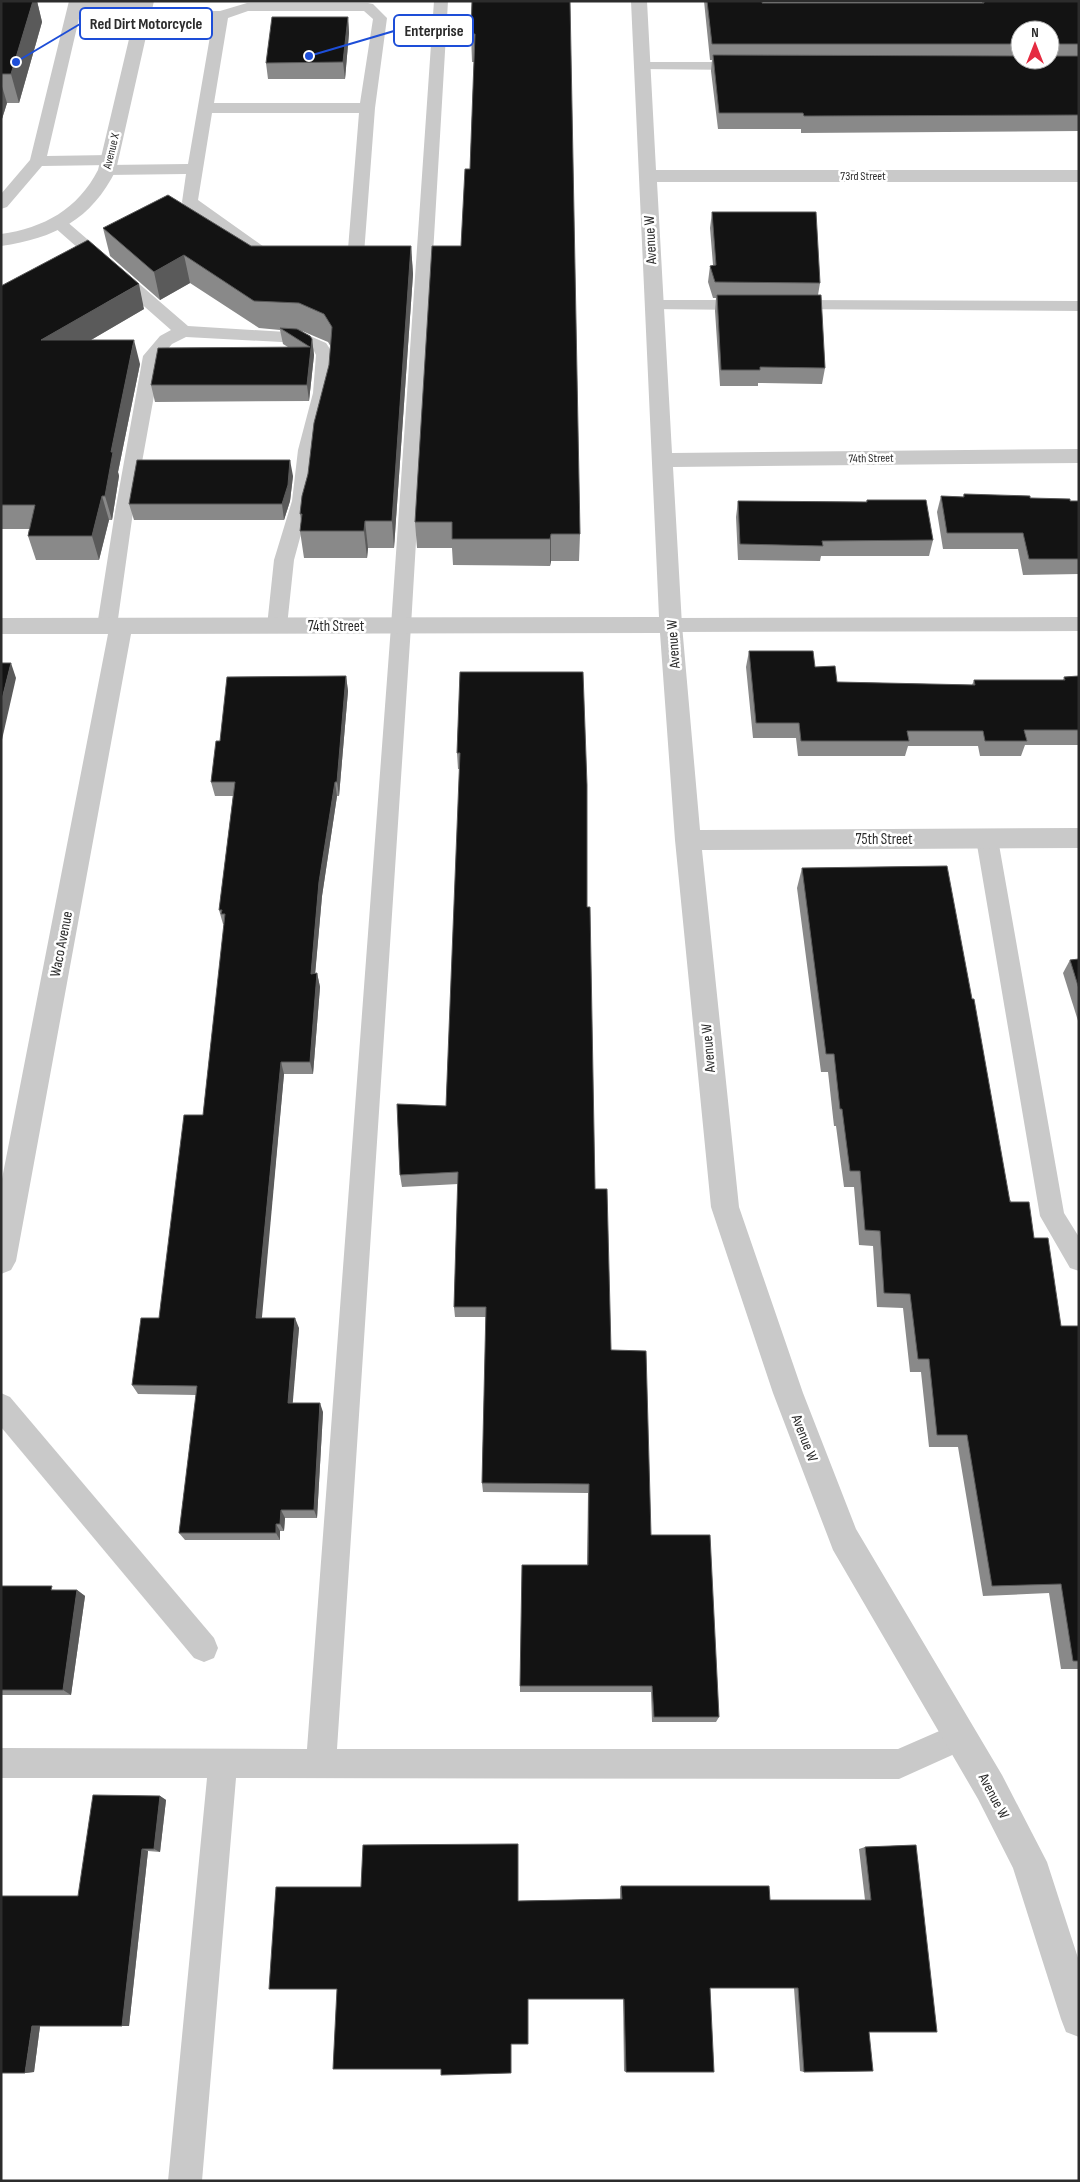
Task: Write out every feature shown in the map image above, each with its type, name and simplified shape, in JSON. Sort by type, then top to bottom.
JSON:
[{"type":"street","name":"Avenue W","points":[[639,1],[671,625],[688,840],[725,1207],[788,1393],[844,1539],[990,1787],[1029,1862],[1079,2018]]},
{"type":"street","name":"Avenue X","points":[[1,240],[23,236],[59,223],[75,214],[96,193],[109,165],[145,7]]},
{"type":"street","name":"73rd Street","points":[[647,176],[1079,176]]},
{"type":"street","name":"74th Street","points":[[663,460],[1079,456]]},
{"type":"street","name":"74th Street","points":[[1,626],[671,625]]},
{"type":"street","name":"Waco Avenue","points":[[1,1261],[114,626]]},
{"type":"street","name":"75th Street","points":[[688,840],[1079,838]]},
{"type":"lane","points":[[322,1764],[401,626],[441,1]]},
{"type":"lane","points":[[1,204],[38,161],[76,3],[145,7],[221,15],[247,7],[368,7],[380,18],[367,108],[356,254],[319,254]]},
{"type":"lane","points":[[221,15],[190,202],[264,254],[300,254]]},
{"type":"lane","points":[[642,66],[761,66]]},
{"type":"lane","points":[[205,108],[367,108]]},
{"type":"lane","points":[[38,161],[195,169]]},
{"type":"lane","points":[[59,223],[183,331]]},
{"type":"lane","points":[[654,305],[1079,306]]},
{"type":"lane","points":[[114,626],[124,512],[152,356],[166,340],[183,331],[303,338],[320,347],[325,355],[322,393],[306,450],[301,501],[284,560],[277,626]]},
{"type":"lane","points":[[671,625],[1079,624]]},
{"type":"lane","points":[[987,838],[1052,1216],[1079,1260]]},
{"type":"lane","points":[[1,1406],[204,1648]]},
{"type":"lane","points":[[1,1764],[899,1764],[960,1736]]},
{"type":"lane","points":[[185,2181],[223,1764]]},
{"type":"building","points":[[1,1],[33,1],[11,74],[1,74]]},
{"type":"building","points":[[472,1],[570,1],[580,534],[551,534],[550,539],[452,539],[452,522],[415,522],[432,246],[461,246],[465,169],[470,169],[475,34],[471,34]]},
{"type":"building","points":[[707,1],[762,1],[762,3],[984,3],[984,1],[1079,1],[1079,44],[1060,44],[1060,20],[1010,20],[1010,44],[712,44]]},
{"type":"building","points":[[272,17],[348,17],[343,62],[266,63]]},
{"type":"building","points":[[713,55],[1010,56],[1010,70],[1060,70],[1060,56],[1079,56],[1079,115],[804,116],[803,113],[719,113]]},
{"type":"building","points":[[168,195],[251,246],[411,246],[392,521],[365,521],[364,531],[300,531],[302,496],[308,474],[314,423],[329,365],[332,327],[324,314],[299,303],[254,301],[184,255],[154,272],[103,228]]},
{"type":"building","points":[[712,212],[816,212],[820,283],[715,282],[710,266],[716,265]]},
{"type":"building","points":[[88,240],[139,284],[41,340],[134,340],[111,452],[113,452],[105,496],[102,496],[92,536],[28,536],[35,505],[1,505],[1,286]]},
{"type":"building","points":[[717,295],[821,295],[825,368],[760,367],[760,370],[721,370]]},
{"type":"building","points":[[280,328],[297,329],[312,339],[307,385],[151,385],[158,348],[310,347]]},
{"type":"building","points":[[137,460],[290,460],[288,485],[282,504],[129,504]]},
{"type":"building","points":[[964,494],[1030,496],[1030,498],[1079,501],[1079,559],[1029,559],[1023,533],[947,533],[941,496],[964,497]]},
{"type":"building","points":[[867,500],[926,500],[933,540],[822,541],[823,546],[740,544],[738,501],[867,502]]},
{"type":"building","points":[[749,651],[813,651],[815,667],[835,666],[837,682],[975,685],[974,680],[1065,680],[1064,677],[1079,676],[1079,730],[1024,730],[1027,741],[985,741],[983,731],[907,731],[909,741],[801,741],[799,723],[756,723]]},
{"type":"building","points":[[1,663],[11,663],[1,703]]},
{"type":"building","points":[[460,672],[583,672],[587,785],[587,907],[590,907],[595,1189],[607,1189],[611,1350],[646,1351],[651,1535],[710,1535],[719,1717],[654,1717],[652,1686],[520,1686],[522,1565],[588,1565],[589,1484],[482,1483],[486,1307],[454,1307],[458,1172],[400,1175],[397,1104],[446,1106],[460,753],[457,753]]},
{"type":"building","points":[[346,676],[337,782],[335,782],[319,882],[311,974],[317,973],[310,1062],[281,1062],[256,1318],[295,1318],[288,1403],[320,1403],[314,1510],[281,1510],[280,1524],[276,1524],[276,1533],[179,1533],[197,1386],[132,1385],[141,1318],[159,1318],[184,1115],[203,1115],[225,914],[221,914],[222,910],[219,910],[235,782],[211,782],[216,741],[220,741],[227,677]]},
{"type":"building","points":[[947,866],[972,999],[974,999],[1010,1202],[1029,1202],[1034,1238],[1048,1238],[1061,1326],[1079,1326],[1079,1661],[1073,1661],[1061,1584],[992,1586],[967,1435],[937,1435],[929,1359],[918,1359],[910,1294],[884,1293],[880,1231],[865,1230],[860,1171],[850,1171],[842,1109],[840,1109],[834,1054],[826,1054],[802,868]]},
{"type":"building","points":[[1079,959],[1079,989],[1070,960]]},
{"type":"building","points":[[1,1586],[52,1586],[51,1590],[77,1590],[63,1690],[1,1690]]},
{"type":"building","points":[[93,1795],[160,1796],[154,1849],[142,1849],[122,2026],[32,2026],[25,2073],[1,2073],[1,1896],[78,1896]]},
{"type":"building","points":[[518,1844],[518,1901],[622,1899],[621,1886],[769,1886],[770,1900],[871,1900],[865,1847],[916,1845],[937,2032],[869,2032],[873,2071],[804,2072],[798,1988],[710,1988],[714,2072],[626,2072],[624,1999],[528,1999],[528,2044],[511,2044],[511,2073],[441,2075],[441,2069],[333,2069],[337,1989],[269,1989],[276,1887],[361,1887],[363,1845]]},
{"type":"place","name":"Enterprise","points":[[309,56]]},
{"type":"place","name":"Red Dirt Motorcycle","points":[[16,62]]}]
